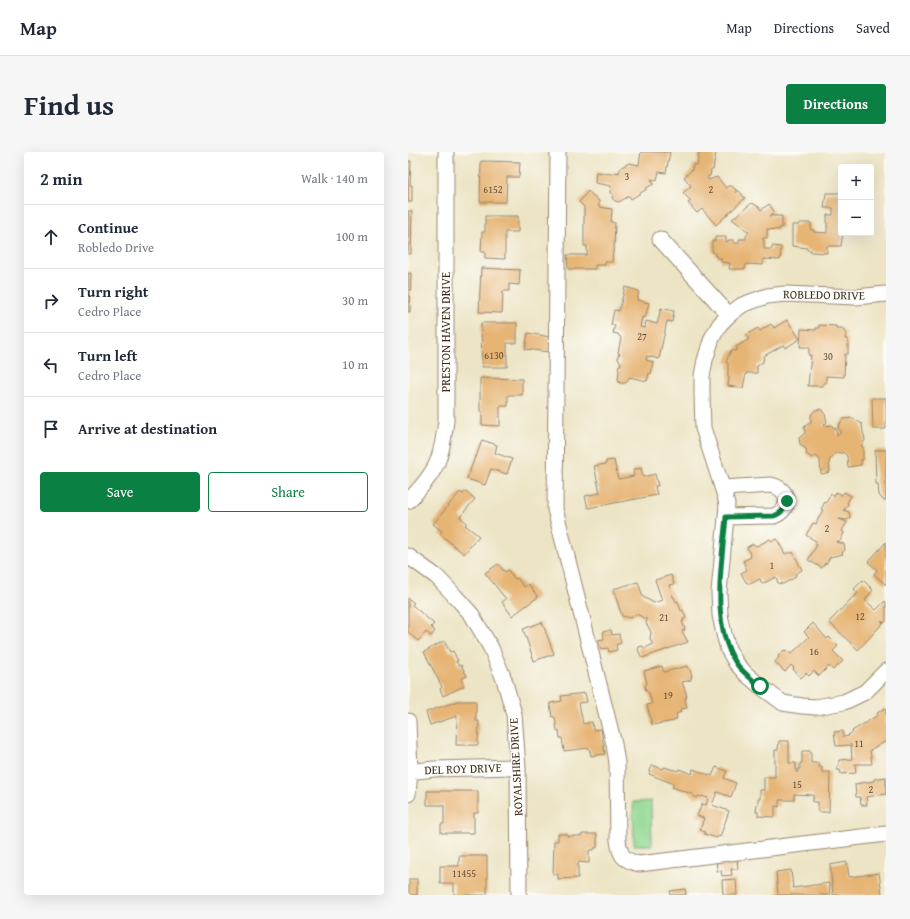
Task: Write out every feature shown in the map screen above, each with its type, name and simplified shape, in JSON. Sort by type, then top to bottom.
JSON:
[{"type":"street","name":"PRESTON HAVEN DRIVE","points":[[408,501],[425,483],[436,466],[443,443],[446,421],[446,152]]},
{"type":"street","points":[[558,152],[555,509],[614,744],[617,764],[619,851],[624,858],[630,862],[639,864],[886,834]]},
{"type":"street","points":[[660,239],[728,315]]},
{"type":"street","name":"ROBLEDO DRIVE","points":[[886,294],[856,297],[784,294],[753,300],[742,305],[728,315],[720,324],[712,338],[702,376],[703,428],[727,504],[719,592],[720,615],[724,634],[736,663],[746,674],[772,696],[783,703],[816,707],[844,702],[865,692],[886,671]]},
{"type":"street","points":[[723,488],[771,484],[780,488],[784,492],[787,501],[783,511],[774,516],[726,517]]},
{"type":"street","name":"ROYALSHIRE DRIVE","points":[[408,556],[437,577],[472,615],[491,648],[504,679],[514,714],[518,767],[520,895]]},
{"type":"street","points":[[408,721],[408,794]]},
{"type":"street","name":"DEL ROY DRIVE","points":[[409,772],[434,769],[518,767]]},
{"type":"green space","points":[[651,801],[652,845],[634,845],[633,802]]},
{"type":"building","points":[[641,152],[670,152],[666,173],[659,172],[657,180],[651,179],[654,184],[646,188],[647,189],[631,199],[629,196],[619,202],[612,198],[613,194],[610,193],[611,186],[595,183],[596,172],[612,174],[615,172],[619,173],[620,168],[629,163],[639,165]]},
{"type":"building","points":[[699,152],[716,152],[713,170],[711,170],[710,176],[708,176],[708,180],[717,177],[726,188],[728,186],[732,186],[736,190],[736,193],[738,190],[745,198],[716,225],[702,209],[697,213],[688,203],[691,201],[683,193],[691,186],[684,177],[692,170],[693,164],[697,165]]},
{"type":"building","points":[[408,161],[411,161],[410,185],[412,185],[412,202],[408,202]]},
{"type":"building","points":[[481,161],[520,162],[519,177],[507,177],[506,202],[480,202]]},
{"type":"building","points":[[588,191],[599,201],[599,207],[612,209],[611,222],[615,223],[612,262],[605,262],[605,265],[595,265],[595,269],[568,269],[567,255],[587,255],[587,246],[584,246],[584,207],[579,202]]},
{"type":"building","points":[[826,193],[838,193],[838,236],[843,236],[841,246],[827,246],[827,253],[811,252],[811,250],[807,250],[807,248],[792,246],[792,225],[799,225],[799,223],[811,223],[811,230],[814,230],[814,232],[827,233],[827,215],[833,215],[833,208],[824,208]]},
{"type":"building","points":[[752,203],[761,210],[769,204],[775,213],[769,216],[782,216],[782,228],[779,228],[779,230],[767,229],[767,238],[763,238],[764,249],[772,249],[772,246],[781,247],[780,260],[763,259],[763,265],[746,264],[745,269],[729,269],[730,263],[721,262],[721,258],[717,258],[715,253],[713,253],[712,241],[715,241],[715,237],[726,237],[726,242],[728,242],[728,240],[734,240],[734,243],[739,243],[739,239],[746,239],[749,232],[732,219]]},
{"type":"building","points":[[408,211],[412,211],[411,254],[408,254]]},
{"type":"building","points":[[485,216],[518,216],[518,232],[505,232],[505,259],[485,258],[485,252],[481,252],[482,232],[485,232]]},
{"type":"building","points":[[481,268],[520,270],[519,285],[509,284],[509,291],[503,291],[502,313],[479,312]]},
{"type":"building","points":[[408,273],[411,273],[410,312],[408,312]]},
{"type":"building","points":[[625,287],[639,291],[637,300],[649,303],[645,318],[642,317],[640,327],[645,328],[646,321],[657,324],[661,308],[674,311],[672,322],[667,321],[659,359],[647,356],[646,360],[653,362],[651,374],[649,373],[647,381],[629,377],[628,381],[625,383],[620,383],[618,381],[618,368],[621,363],[618,359],[618,355],[620,354],[618,353],[621,338],[618,334],[613,333],[615,325],[611,325],[614,310],[619,311]]},
{"type":"building","points":[[787,320],[800,339],[785,348],[783,345],[764,356],[763,362],[757,366],[757,373],[746,373],[743,388],[728,386],[728,363],[726,362],[731,350],[734,351],[738,349],[736,347],[749,339],[746,335],[758,328],[760,331],[771,324],[774,328]]},
{"type":"building","points":[[481,323],[517,323],[517,343],[507,343],[507,367],[482,367]]},
{"type":"building","points":[[819,325],[836,326],[836,328],[842,328],[846,334],[845,339],[848,339],[848,354],[845,354],[844,377],[826,376],[826,383],[823,383],[823,386],[808,386],[811,355],[809,356],[809,347],[800,347],[801,329],[816,330],[816,328],[819,328]]},
{"type":"building","points":[[528,333],[550,337],[549,352],[525,349]]},
{"type":"building","points":[[480,378],[522,379],[522,395],[508,395],[508,406],[500,406],[500,426],[482,425],[482,411],[480,411]]},
{"type":"building","points":[[872,398],[886,398],[886,429],[873,429]]},
{"type":"building","points":[[822,409],[827,422],[823,426],[831,425],[836,429],[837,436],[842,431],[839,431],[838,427],[843,419],[853,418],[862,424],[865,440],[861,446],[863,447],[863,460],[861,460],[861,465],[848,467],[847,456],[843,452],[835,453],[829,461],[830,472],[822,474],[821,461],[816,456],[812,458],[806,454],[807,450],[800,444],[799,438],[805,433],[804,427],[811,422],[811,415],[815,410]]},
{"type":"building","points":[[482,440],[497,445],[495,453],[512,459],[507,474],[491,469],[485,485],[467,479]]},
{"type":"building","points":[[875,450],[886,450],[886,500],[883,500],[879,495],[878,484],[876,484]]},
{"type":"building","points":[[614,460],[618,479],[634,476],[633,470],[641,468],[643,477],[655,474],[658,486],[655,486],[657,495],[588,508],[585,496],[600,493],[594,466],[606,464],[606,461]]},
{"type":"building","points":[[466,491],[475,499],[460,517],[467,523],[465,525],[479,536],[464,554],[440,534],[442,531],[433,524],[460,492],[463,494]]},
{"type":"building","points":[[836,492],[842,495],[844,492],[851,496],[847,503],[848,504],[843,510],[849,512],[850,517],[848,520],[839,519],[847,522],[842,531],[844,533],[840,541],[836,542],[844,544],[845,550],[842,553],[843,554],[830,557],[822,568],[808,560],[817,545],[815,544],[817,542],[806,535],[813,523],[816,524],[825,502],[826,503],[831,494],[834,496]]},
{"type":"building","points":[[770,539],[772,541],[777,539],[785,554],[789,552],[790,554],[793,552],[802,570],[795,574],[796,575],[794,578],[783,584],[778,583],[776,577],[762,584],[760,579],[750,584],[746,582],[741,573],[747,570],[743,561],[751,557],[747,547],[753,544],[757,546]]},
{"type":"building","points":[[886,542],[886,585],[874,574],[877,570],[868,562]]},
{"type":"building","points":[[498,564],[505,572],[508,570],[524,587],[528,584],[538,597],[512,616],[502,602],[506,599],[485,573]]},
{"type":"building","points":[[671,575],[674,584],[669,585],[673,597],[676,602],[678,601],[681,611],[683,610],[686,618],[682,621],[685,630],[682,631],[688,642],[642,658],[638,650],[639,647],[642,646],[645,648],[652,645],[650,639],[651,632],[646,623],[647,619],[636,614],[630,618],[622,616],[613,589],[638,582],[643,597],[654,603],[662,600],[655,580]]},
{"type":"building","points":[[863,580],[873,590],[865,600],[876,610],[885,601],[886,602],[886,621],[884,623],[882,621],[883,623],[858,650],[829,622],[853,597],[854,598],[856,596],[858,593],[854,589]]},
{"type":"building","points":[[408,598],[414,603],[412,605],[434,624],[431,627],[435,631],[431,636],[426,632],[418,641],[408,632]]},
{"type":"building","points":[[542,622],[554,654],[534,661],[523,629]]},
{"type":"building","points":[[813,623],[827,639],[829,637],[838,646],[833,651],[843,661],[833,670],[829,666],[819,676],[814,671],[809,676],[806,673],[801,678],[791,665],[785,672],[775,662],[779,657],[778,656],[784,650],[787,650],[791,654],[809,637],[804,632]]},
{"type":"building","points":[[611,630],[612,635],[619,634],[621,643],[616,645],[617,650],[609,652],[608,648],[601,649],[598,640],[604,639],[603,632]]},
{"type":"building","points":[[444,641],[450,652],[453,651],[458,661],[456,661],[459,666],[461,665],[467,676],[461,679],[464,686],[443,696],[440,689],[442,687],[424,652]]},
{"type":"building","points":[[662,666],[664,672],[688,666],[690,669],[692,677],[691,680],[682,682],[687,696],[685,699],[687,708],[680,709],[681,712],[676,714],[677,719],[674,721],[652,725],[647,705],[652,704],[649,693],[646,691],[645,686],[647,683],[644,671]]},
{"type":"building","points":[[585,693],[587,702],[579,703],[583,724],[592,722],[593,730],[601,729],[605,754],[591,756],[589,748],[564,751],[562,738],[560,738],[559,730],[557,731],[555,717],[552,717],[550,703],[562,701],[561,696]]},
{"type":"building","points":[[458,701],[476,701],[476,721],[479,721],[478,745],[456,745],[457,716],[430,725],[426,712]]},
{"type":"building","points":[[885,708],[886,741],[870,750],[872,764],[855,764],[856,773],[841,774],[840,770],[837,770],[839,760],[852,759],[851,745],[836,746],[834,732],[843,731],[843,737],[849,736],[848,735],[853,732],[852,731],[878,715],[877,713]]},
{"type":"building","points":[[779,741],[789,741],[789,763],[796,763],[796,772],[800,769],[800,763],[802,763],[802,751],[811,751],[811,763],[819,763],[819,767],[822,767],[822,772],[830,772],[829,812],[818,812],[818,802],[813,802],[813,795],[794,794],[794,800],[779,800],[779,807],[775,806],[775,817],[758,816],[758,812],[756,812],[757,804],[758,799],[760,799],[760,790],[764,790],[764,777],[775,777],[775,750],[778,750]]},
{"type":"building","points":[[652,765],[663,769],[664,767],[678,771],[679,769],[692,774],[693,769],[712,776],[716,767],[727,771],[724,778],[736,783],[731,797],[717,792],[712,805],[729,811],[720,837],[718,836],[717,838],[704,834],[705,832],[700,830],[704,818],[697,816],[702,804],[706,805],[708,798],[698,796],[697,798],[692,794],[672,787],[674,784],[649,774]]},
{"type":"building","points":[[886,777],[886,794],[866,797],[867,805],[861,805],[860,797],[856,797],[855,784],[874,781],[874,779]]},
{"type":"building","points":[[427,791],[478,791],[478,813],[474,813],[474,833],[441,833],[441,824],[444,824],[444,805],[427,805]]},
{"type":"building","points":[[558,834],[567,834],[567,836],[582,836],[582,834],[597,834],[597,848],[594,848],[594,850],[589,850],[589,863],[578,862],[578,878],[558,879],[558,874],[553,874],[554,841],[558,841]]},
{"type":"building","points":[[459,856],[487,856],[487,895],[454,895],[454,883],[440,883],[440,866],[459,866]]},
{"type":"building","points":[[737,857],[738,869],[731,869],[732,875],[722,876],[721,870],[717,871],[716,858]]},
{"type":"building","points":[[847,862],[849,877],[879,873],[882,895],[833,895],[830,865]]},
{"type":"building","points":[[791,870],[793,888],[829,883],[830,895],[778,895],[776,872]]},
{"type":"building","points":[[409,879],[417,879],[417,895],[409,895]]},
{"type":"building","points":[[736,879],[737,895],[723,895],[722,880]]},
{"type":"building","points":[[685,889],[686,895],[671,895],[670,891]]},
{"type":"route","points":[[760,686],[736,663],[728,649],[720,615],[719,592],[726,517],[774,516],[783,511],[787,501]]}]
